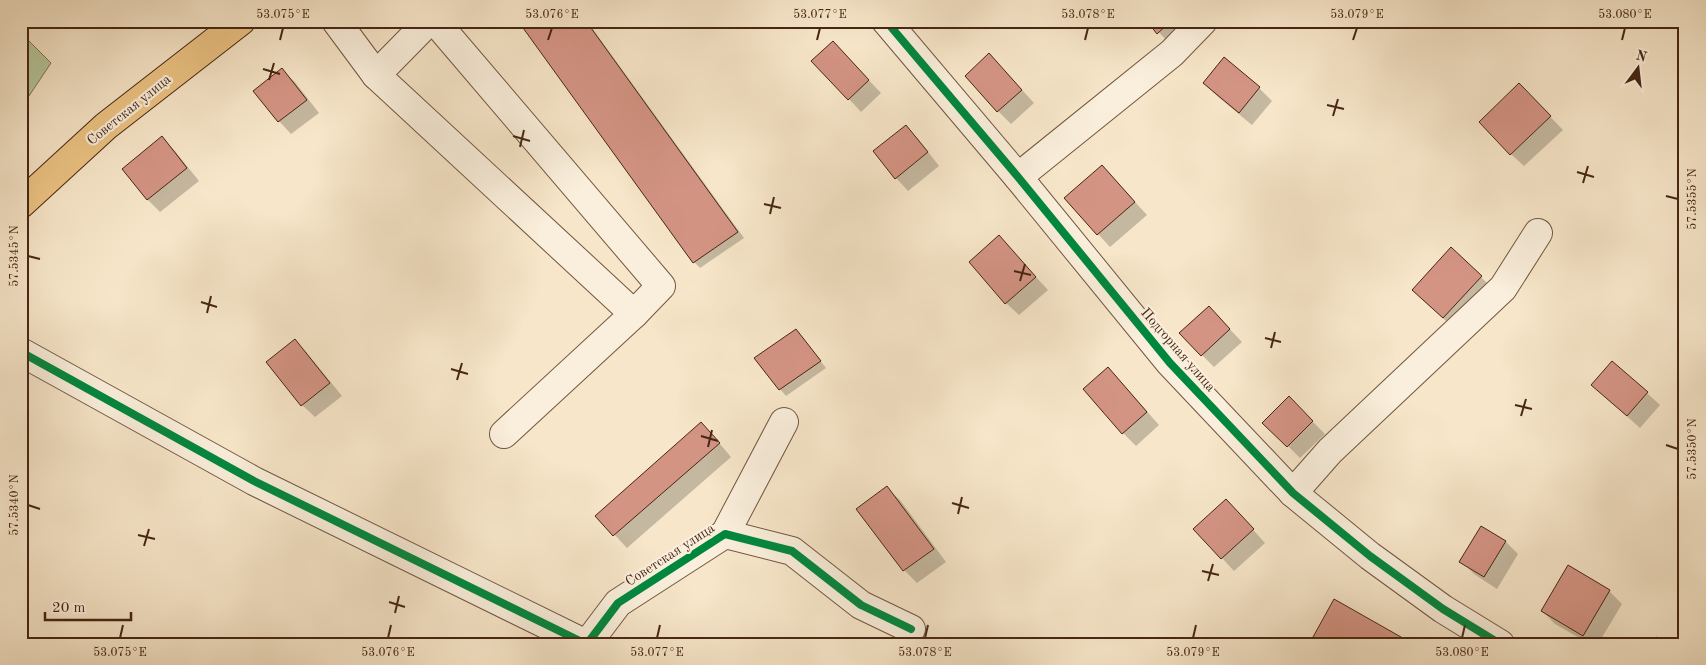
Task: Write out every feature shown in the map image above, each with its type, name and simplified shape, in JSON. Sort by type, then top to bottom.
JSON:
[{"type":"main road","name":"Советская улица","points":[[21,204],[106,126],[241,21]]},
{"type":"street","points":[[336,21],[376,75],[634,314]]},
{"type":"street","points":[[376,75],[429,21]]},
{"type":"street","points":[[435,21],[662,286],[504,434]]},
{"type":"street","name":"Подгорная улица","points":[[886,21],[1018,177],[1170,363],[1293,493],[1370,556],[1443,608],[1500,644]]},
{"type":"street","points":[[1018,177],[1172,53],[1203,21]]},
{"type":"street","points":[[1293,493],[1330,451],[1503,288],[1538,232]]},
{"type":"street","points":[[21,352],[254,481],[587,644]]},
{"type":"street","points":[[725,534],[784,422]]},
{"type":"street","name":"Советская улица","points":[[587,644],[618,603],[725,534],[792,550],[861,605],[911,629]]},
{"type":"green space","points":[[21,33],[51,63],[21,108]]},
{"type":"building","points":[[518,21],[586,21],[738,232],[693,263]]},
{"type":"building","points":[[1147,21],[1171,21],[1157,34]]},
{"type":"building","points":[[833,41],[869,80],[848,100],[811,61]]},
{"type":"building","points":[[989,53],[1022,90],[997,112],[965,76]]},
{"type":"building","points":[[1224,57],[1260,87],[1239,113],[1203,83]]},
{"type":"building","points":[[282,68],[307,100],[278,122],[253,91]]},
{"type":"building","points":[[1519,83],[1551,116],[1510,155],[1479,122]]},
{"type":"building","points":[[906,125],[928,152],[895,179],[873,151]]},
{"type":"building","points":[[162,136],[187,168],[147,200],[122,169]]},
{"type":"building","points":[[1102,165],[1135,202],[1097,235],[1064,198]]},
{"type":"building","points":[[999,235],[1036,277],[1005,304],[969,262]]},
{"type":"building","points":[[1451,247],[1482,276],[1443,318],[1412,290]]},
{"type":"building","points":[[1209,306],[1230,329],[1201,356],[1179,333]]},
{"type":"building","points":[[796,329],[821,361],[779,390],[754,358]]},
{"type":"building","points":[[295,339],[330,383],[301,406],[266,362]]},
{"type":"building","points":[[1612,361],[1648,392],[1627,416],[1591,385]]},
{"type":"building","points":[[1108,367],[1147,412],[1122,434],[1083,389]]},
{"type":"building","points":[[1289,396],[1313,421],[1287,447],[1262,423]]},
{"type":"building","points":[[701,422],[720,443],[613,536],[595,516]]},
{"type":"building","points":[[887,486],[934,549],[903,571],[856,509]]},
{"type":"building","points":[[1226,499],[1254,529],[1221,559],[1193,529]]},
{"type":"building","points":[[1481,526],[1506,541],[1484,577],[1459,562]]},
{"type":"building","points":[[1568,565],[1610,590],[1583,636],[1541,611]]},
{"type":"building","points":[[1334,599],[1408,641],[1406,644],[1325,644],[1313,637]]},
{"type":"building","points":[[1656,637],[1667,644],[1652,644]]},
{"type":"cycle path","points":[[886,21],[1018,177],[1170,363],[1293,493],[1370,556],[1443,609],[1500,644]]},
{"type":"cycle path","points":[[21,352],[254,481],[586,644]]},
{"type":"cycle path","points":[[587,644],[618,603],[725,534],[792,551],[861,605],[911,629]]}]
